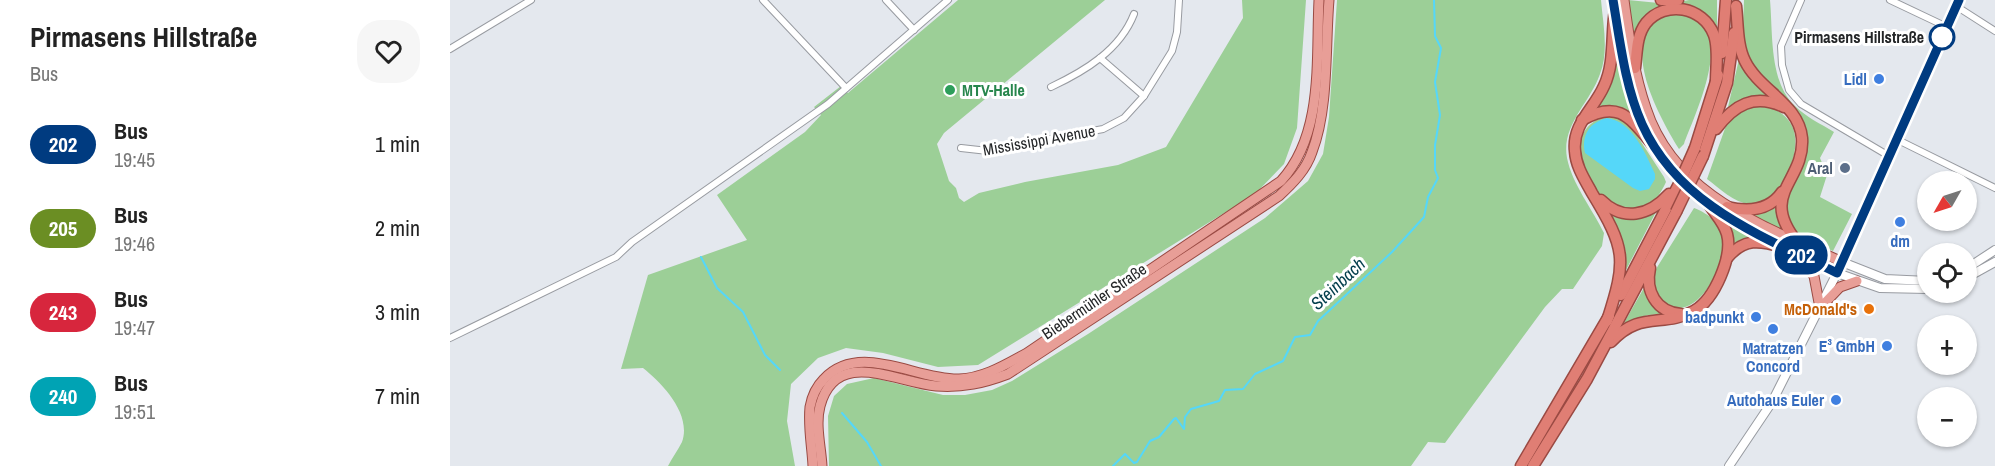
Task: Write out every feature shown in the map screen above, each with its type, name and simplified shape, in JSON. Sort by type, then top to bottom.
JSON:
[{"type":"highway","points":[[1661,0],[1678,0]]},
{"type":"highway","points":[[1521,466],[1607,321],[1699,152],[1724,39],[1726,0]]},
{"type":"highway","points":[[1736,3],[1739,38],[1745,61],[1756,77],[1792,112],[1800,129],[1801,149],[1787,184],[1781,210],[1785,225],[1796,247]]},
{"type":"highway","points":[[1711,135],[1727,83],[1736,3]]},
{"type":"highway","points":[[1607,321],[1620,281],[1621,252],[1614,229],[1581,173],[1575,153],[1576,135],[1582,120],[1605,86],[1611,62],[1614,5]]},
{"type":"highway","points":[[1635,68],[1640,34],[1647,22],[1661,11],[1679,7],[1700,15],[1714,33],[1717,44],[1716,81]]},
{"type":"highway","points":[[1685,314],[1666,310],[1657,304],[1648,291],[1647,282],[1669,206],[1679,184],[1711,135],[1732,110],[1747,102],[1775,103],[1792,112]]},
{"type":"highway","points":[[1582,120],[1603,110],[1620,113],[1636,125],[1653,146]]},
{"type":"highway","points":[[1727,207],[1742,210],[1766,207],[1775,201],[1787,184]]},
{"type":"highway","points":[[1590,189],[1612,210],[1622,214],[1645,212],[1669,206]]},
{"type":"highway","points":[[1710,206],[1727,234],[1726,258]]},
{"type":"highway","points":[[1600,354],[1614,339],[1636,323],[1685,314],[1705,301],[1726,258],[1737,247],[1756,240],[1783,247]]},
{"type":"highway","points":[[1533,466],[1600,354],[1654,253]]},
{"type":"main road","points":[[813,466],[810,405],[819,384],[831,372],[847,363],[862,362],[943,378],[973,377],[995,370],[1027,354],[1281,181],[1294,166],[1309,131],[1319,0]]},
{"type":"main road","name":"Biebermühler Straße","points":[[822,466],[820,407],[826,390],[836,379],[850,373],[866,371],[933,386],[961,387],[984,383],[1008,374],[1279,196],[1302,172],[1312,152],[1320,123],[1329,0]]},
{"type":"main road","points":[[1624,0],[1635,68],[1646,110],[1663,146],[1694,183],[1727,207],[1837,273]]},
{"type":"main road","points":[[1614,5],[1635,104],[1653,146],[1672,173],[1710,206],[1783,247],[1796,247],[1842,262]]},
{"type":"main road","points":[[1796,247],[1814,276],[1820,308]]},
{"type":"main road","points":[[1820,308],[1840,287],[1857,281]]},
{"type":"street","points":[[450,49],[531,0]]},
{"type":"street","points":[[763,0],[846,88]]},
{"type":"street","points":[[886,0],[914,30]]},
{"type":"street","points":[[450,338],[616,257],[639,237],[846,88],[948,0]]},
{"type":"street","name":"Mississippi Avenue","points":[[961,148],[988,151],[1102,129],[1124,118],[1144,96],[1172,51],[1177,32],[1179,0]]},
{"type":"street","points":[[1801,0],[1781,46],[1782,65],[1792,96],[1811,111],[1889,156]]},
{"type":"street","points":[[1890,0],[1947,27]]},
{"type":"street","points":[[1730,466],[1772,402],[1820,308],[1957,3],[1995,31]]},
{"type":"street","points":[[1051,87],[1100,58],[1122,37],[1134,14]]},
{"type":"street","points":[[1100,58],[1144,96]]},
{"type":"street","points":[[1896,139],[1995,188]]},
{"type":"street","points":[[1977,272],[1992,263],[1995,250]]},
{"type":"street","points":[[1842,262],[1866,273],[1891,280],[1917,281]]},
{"type":"street","points":[[1977,266],[1992,263]]},
{"type":"street","points":[[1837,273],[1857,281],[1894,290],[1917,289]]},
{"type":"green space","points":[[958,0],[1105,0],[944,133],[937,144],[949,181],[964,202],[979,193],[1118,165],[1166,147],[1243,18],[1242,0],[1306,0],[1297,128],[1284,164],[1255,194],[978,365],[938,367],[883,353],[846,348],[818,358],[791,384],[787,421],[795,466],[668,466],[682,442],[684,431],[679,410],[659,382],[643,368],[621,369],[648,275],[747,240],[717,195],[805,132],[821,115],[814,107],[841,86],[848,93]]},
{"type":"green space","points":[[1337,0],[1601,0],[1605,37],[1603,65],[1595,85],[1572,125],[1566,146],[1573,177],[1604,233],[1602,246],[1573,289],[1562,289],[1545,307],[1445,443],[1428,442],[1411,466],[829,466],[828,416],[834,396],[847,384],[874,378],[943,395],[965,395],[992,390],[1012,381],[1088,334],[1265,218],[1308,181],[1323,154],[1329,117]]},
{"type":"green space","points":[[1628,0],[1669,4],[1689,0],[1717,0],[1717,31],[1691,8],[1643,21],[1634,36]]},
{"type":"green space","points":[[1744,0],[1770,0],[1772,42],[1776,71],[1781,84],[1787,96],[1799,110],[1834,132],[1820,158],[1827,175],[1820,197],[1852,214],[1833,251],[1802,236],[1791,227],[1788,221],[1785,210],[1790,189],[1805,154],[1806,129],[1794,108],[1759,75],[1746,55],[1743,35]]},
{"type":"green space","points":[[1672,12],[1699,21],[1709,35],[1711,49],[1710,65],[1701,100],[1684,144],[1679,149],[1652,96],[1645,75],[1642,55],[1645,37],[1654,22]]},
{"type":"green space","points":[[1617,43],[1625,92],[1634,117],[1612,106],[1591,110]]},
{"type":"green space","points":[[1739,59],[1773,97],[1750,98],[1728,107]]},
{"type":"green space","points":[[1766,105],[1780,113],[1791,124],[1795,135],[1793,161],[1780,186],[1771,195],[1761,202],[1744,203],[1707,179],[1728,120],[1742,109]]},
{"type":"green space","points":[[1611,115],[1627,122],[1632,128],[1666,182],[1654,201],[1638,208],[1622,210],[1604,199],[1593,186],[1582,162],[1580,150],[1587,128],[1597,120]]},
{"type":"green space","points":[[1778,203],[1784,231],[1748,214]]},
{"type":"green space","points":[[1694,208],[1712,218],[1721,230],[1724,247],[1721,262],[1715,277],[1696,301],[1684,307],[1672,307],[1660,299],[1655,292],[1653,281],[1656,269]]},
{"type":"green space","points":[[1657,210],[1626,270],[1625,248],[1608,211],[1627,219],[1633,219]]},
{"type":"green space","points":[[1725,221],[1756,238],[1742,240],[1731,247]]},
{"type":"green space","points":[[1645,286],[1667,314],[1648,315],[1624,323]]},
{"type":"water","points":[[1607,118],[1624,125],[1642,148],[1655,174],[1655,179],[1649,189],[1640,191],[1633,188],[1585,153],[1584,140],[1588,130]]},
{"type":"waterway","name":"Steinbach","points":[[1113,466],[1125,454],[1134,463],[1137,462],[1150,441],[1159,437],[1174,419],[1176,418],[1184,429],[1185,417],[1191,409],[1219,401],[1225,390],[1243,389],[1255,374],[1283,361],[1295,337],[1310,335],[1318,321],[1392,252],[1424,217],[1428,197],[1438,178],[1435,170],[1435,145],[1440,115],[1435,82],[1441,48],[1435,36],[1434,0]]},
{"type":"waterway","points":[[701,257],[717,288],[743,312],[765,355],[780,370]]},
{"type":"waterway","points":[[842,413],[867,442],[881,466]]},
{"type":"bus line","name":"202","points":[[1613,0],[1635,104],[1653,146],[1672,173],[1698,197],[1727,217],[1837,273],[1959,0]]},
{"type":"place","name":"Pirmasens Hillstraße","points":[[1942,37]]},
{"type":"place","name":"Lidl","points":[[1879,79]]},
{"type":"place","name":"MTV-Halle","points":[[950,90]]},
{"type":"place","name":"Aral","points":[[1845,168]]},
{"type":"place","name":"dm","points":[[1900,222]]},
{"type":"place","name":"McDonald's","points":[[1869,309]]},
{"type":"place","name":"badpunkt","points":[[1756,317]]},
{"type":"place","name":"Matratzen Concord","points":[[1773,329]]},
{"type":"place","name":"E³ GmbH","points":[[1887,346]]},
{"type":"place","name":"Autohaus Euler","points":[[1836,400]]}]
